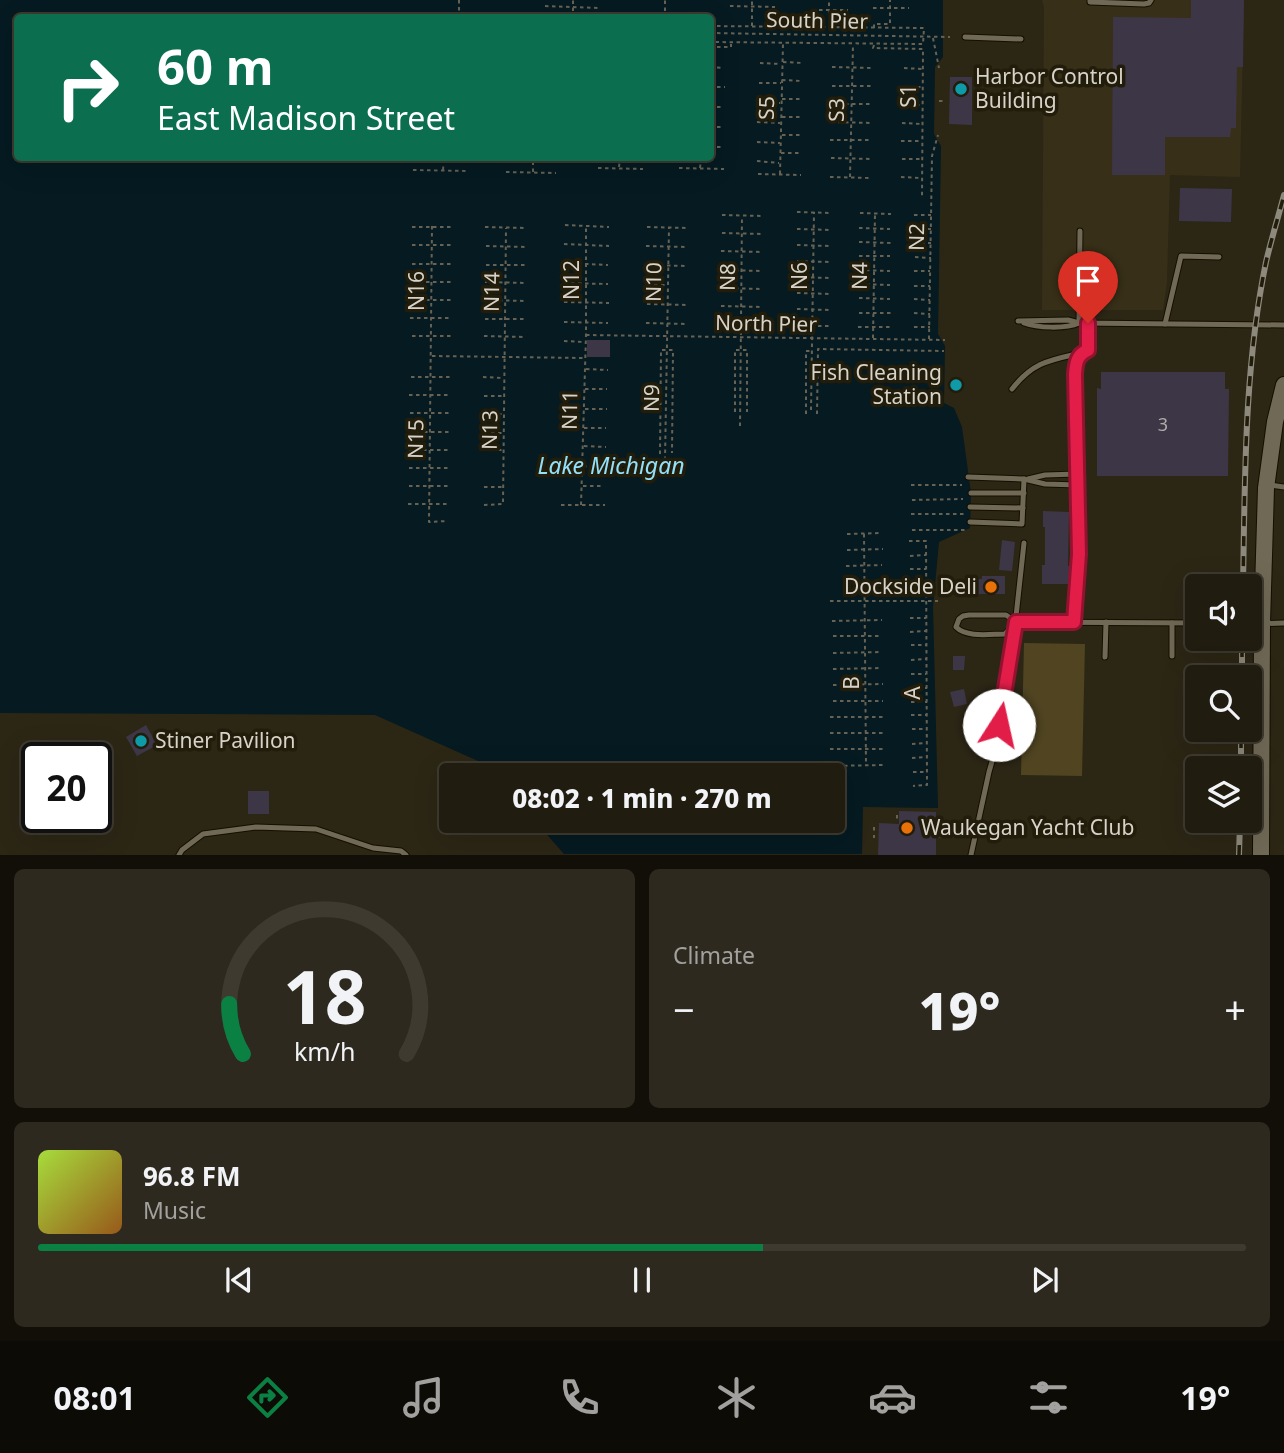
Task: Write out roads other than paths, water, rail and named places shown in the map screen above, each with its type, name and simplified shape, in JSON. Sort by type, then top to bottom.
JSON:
[{"type":"street","points":[[1260,574],[1266,485],[1275,422],[1284,385]]},
{"type":"street","points":[[1257,651],[1261,855]]},
{"type":"lane","points":[[1090,0],[1144,4],[1151,0]]},
{"type":"lane","points":[[965,37],[1021,39]]},
{"type":"lane","points":[[1079,323],[1080,231]]},
{"type":"lane","points":[[1165,324],[1181,256],[1219,257]]},
{"type":"lane","points":[[1079,323],[1071,327],[1031,326],[1018,321],[1284,324]]},
{"type":"lane","points":[[1013,389],[1024,374],[1050,360],[1088,350],[1088,323]]},
{"type":"lane","points":[[1074,622],[1079,554],[1075,374],[1076,360],[1082,353]]},
{"type":"lane","points":[[1024,480],[1045,475],[1077,474]]},
{"type":"lane","points":[[968,477],[1078,485]]},
{"type":"lane","points":[[970,522],[1023,524],[1024,480]]},
{"type":"lane","points":[[1266,485],[1284,487]]},
{"type":"lane","points":[[971,493],[1024,494]]},
{"type":"lane","points":[[970,506],[1023,508]]},
{"type":"lane","points":[[971,855],[995,751],[1016,622],[1024,543]]},
{"type":"lane","points":[[1016,622],[1005,634],[965,634],[956,627],[962,616],[969,615],[1006,615],[1016,622],[1185,623]]},
{"type":"lane","points":[[1105,656],[1106,622]]},
{"type":"lane","points":[[1172,623],[1172,656]]},
{"type":"lane","points":[[1262,623],[1284,623]]},
{"type":"lane","points":[[179,855],[181,850],[203,834],[256,827],[316,829],[373,848],[401,851],[406,855]]},
{"type":"water","name":"Lake Michigan","points":[[0,0],[943,0],[943,57],[935,67],[934,134],[941,146],[938,334],[945,346],[944,403],[954,408],[962,427],[971,493],[970,528],[939,542],[933,607],[938,808],[863,807],[862,854],[564,854],[546,833],[845,833],[845,763],[483,763],[375,715],[0,713]]},
{"type":"railway","points":[[1243,574],[1247,424],[1253,342],[1266,262],[1284,195]]},
{"type":"railway","points":[[1242,651],[1242,665]]},
{"type":"railway","points":[[1241,742],[1241,756]]},
{"type":"railway","points":[[1239,855],[1240,833]]},
{"type":"place","name":"Harbor Control Building","points":[[961,89]]},
{"type":"place","name":"Fish Cleaning Station","points":[[956,385]]},
{"type":"place","name":"Dockside Deli","points":[[991,587]]},
{"type":"place","name":"Stiner Pavilion","points":[[141,741]]},
{"type":"place","name":"Waukegan Yacht Club","points":[[907,828]]}]
